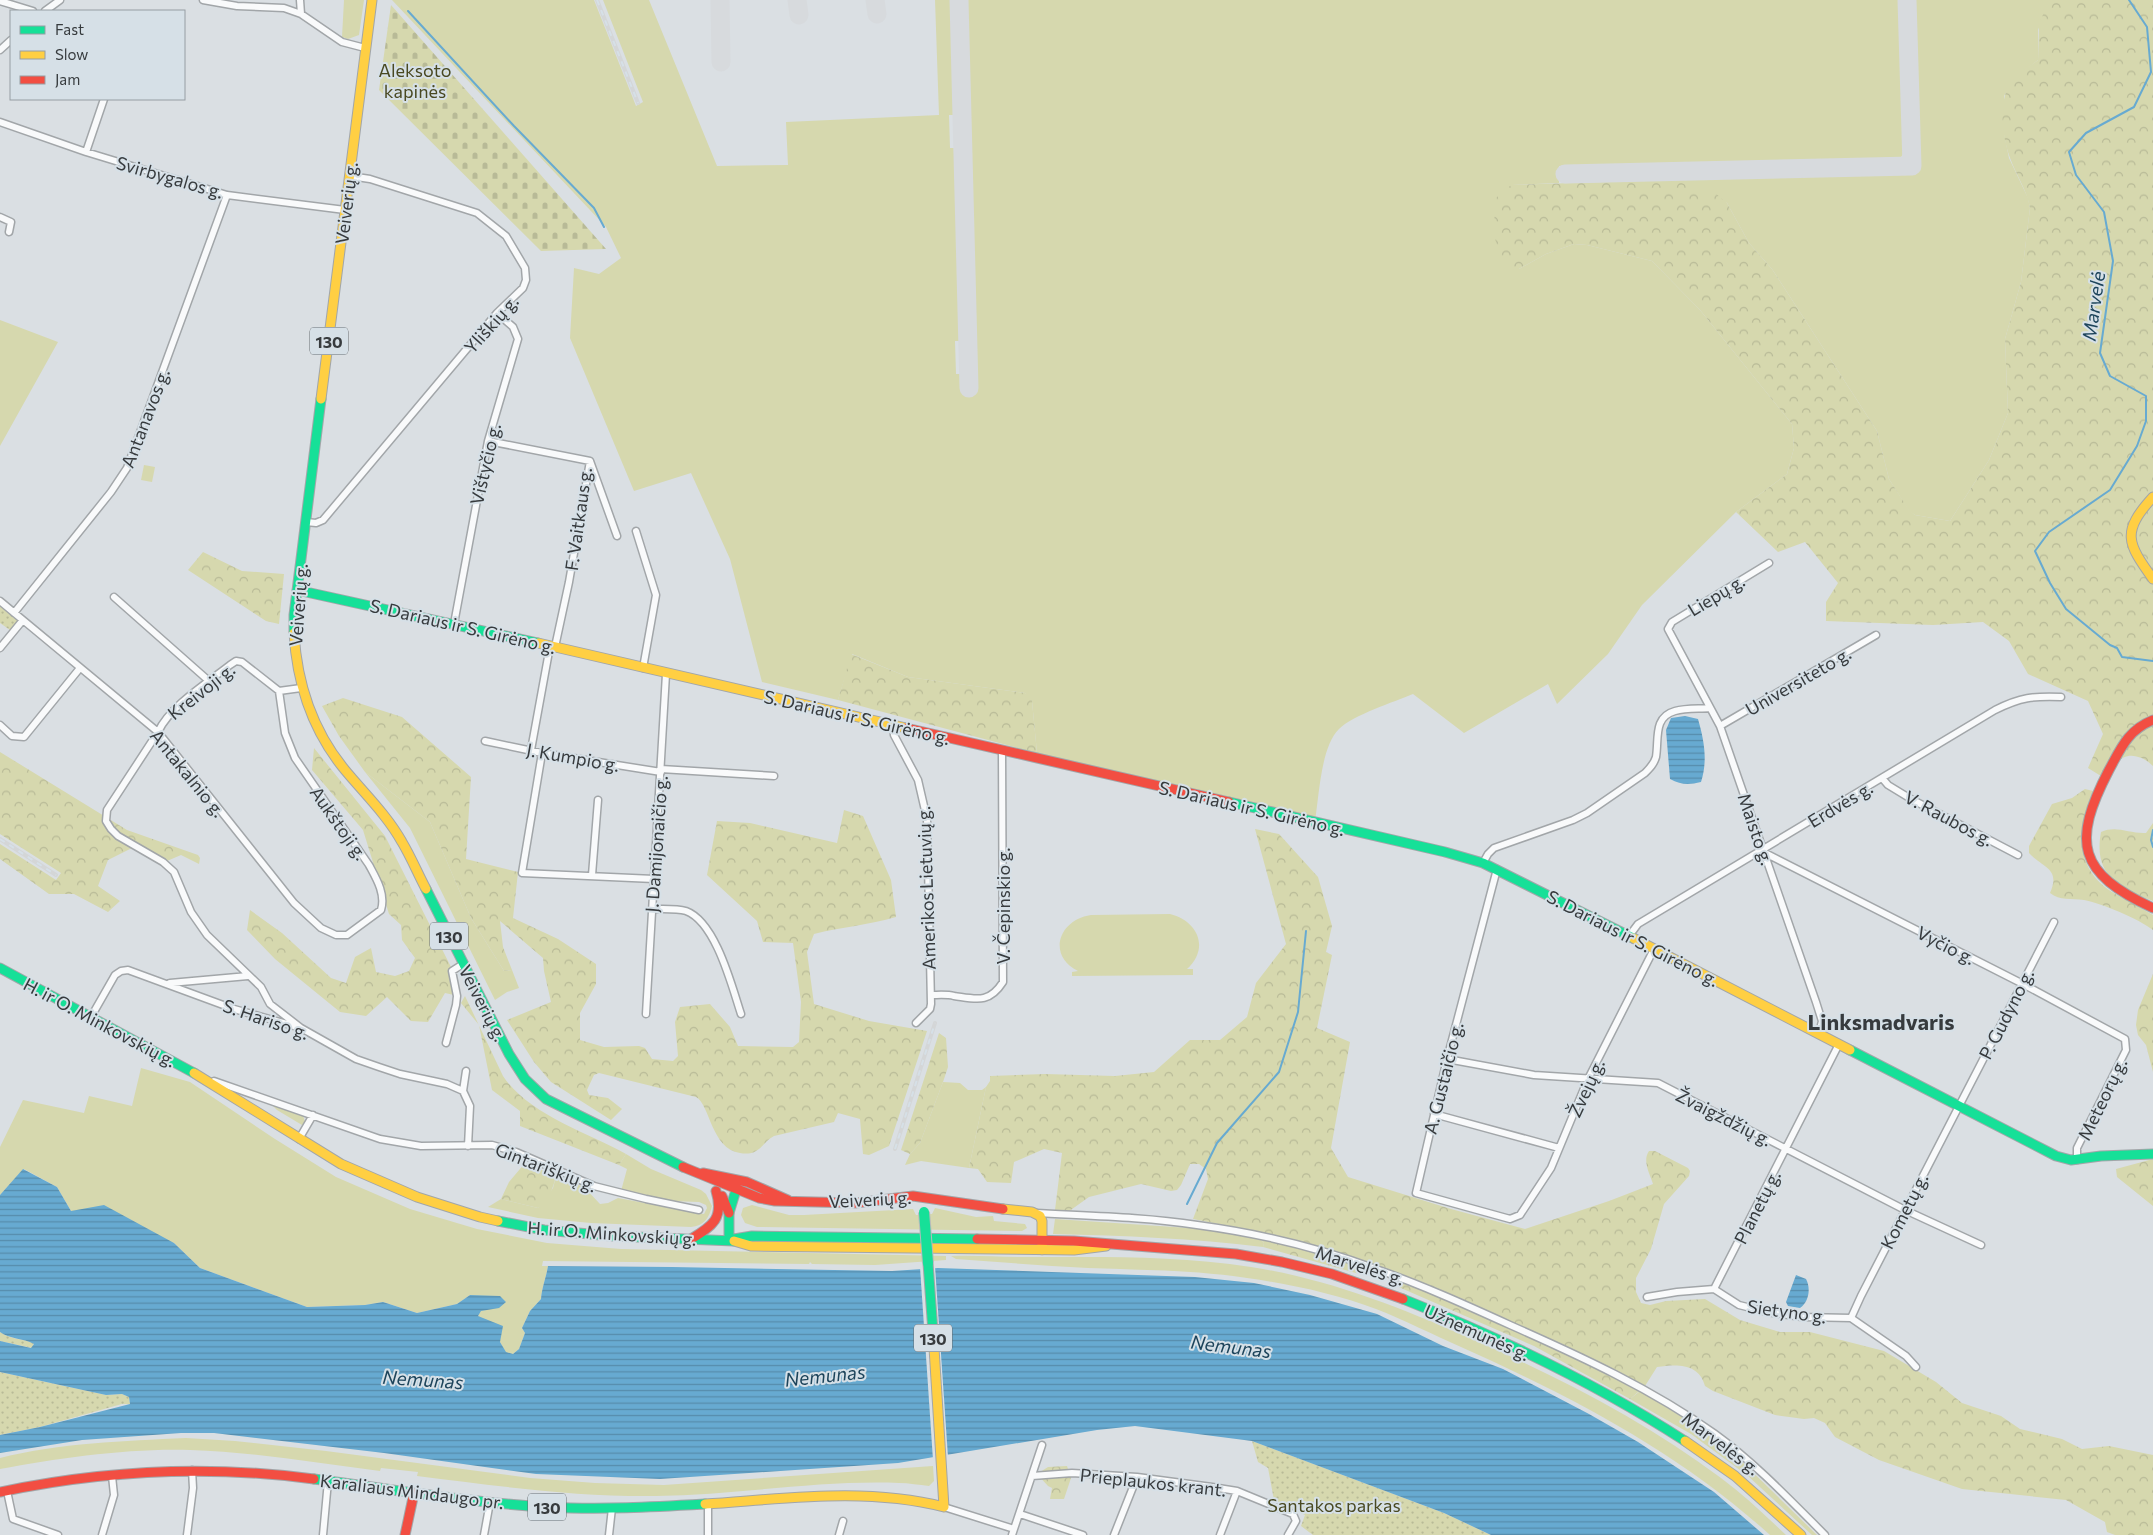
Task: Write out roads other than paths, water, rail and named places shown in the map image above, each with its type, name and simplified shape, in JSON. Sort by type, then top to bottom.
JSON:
[{"type":"main road","name":"Veiverių g.","points":[[372,0],[297,590],[293,645],[301,688],[318,729],[328,747],[402,841],[517,1068],[534,1089],[563,1108],[692,1172],[764,1200],[856,1203],[913,1196],[940,1199],[972,1206],[1032,1212]]},
{"type":"main road","points":[[2153,497],[2134,518],[2130,535],[2134,552],[2153,580]]},
{"type":"main road","name":"S. Dariaus ir S. Girėno g.","points":[[297,590],[454,624],[1002,750],[1445,852],[1483,863],[2056,1156],[2064,1159],[2078,1160],[2101,1156],[2153,1154]]},
{"type":"main road","points":[[2153,720],[2135,730],[2124,741],[2093,804],[2086,840],[2092,862],[2109,884],[2128,897],[2153,908]]},
{"type":"main road","name":"H. ir O. Minkovskių g.","points":[[0,968],[201,1076],[341,1164],[385,1185],[480,1217],[544,1230],[690,1239],[729,1240],[752,1236],[1020,1240],[1042,1245]]},
{"type":"main road","name":"Veiverių g.","points":[[692,1172],[719,1175],[773,1192],[788,1200]]},
{"type":"main road","points":[[692,1172],[716,1191],[725,1201],[730,1213]]},
{"type":"main road","points":[[719,1175],[736,1190],[730,1213],[729,1240]]},
{"type":"main road","points":[[690,1239],[709,1228],[716,1221],[721,1208],[716,1191]]},
{"type":"main road","name":"130","points":[[923,1197],[944,1507]]},
{"type":"main road","points":[[1032,1212],[1040,1216],[1042,1221],[1042,1245]]},
{"type":"main road","points":[[1020,1240],[1034,1233],[1042,1221]]},
{"type":"main road","name":"H. ir O. Minkovskių g.","points":[[729,1240],[751,1246],[1042,1245]]},
{"type":"main road","name":"Užnemunės g.","points":[[1042,1245],[1074,1241],[1106,1246],[1192,1249],[1251,1256],[1314,1270],[1367,1286],[1404,1300],[1556,1368],[1664,1428],[1713,1460],[1801,1535]]},
{"type":"main road","name":"Karaliaus Mindaugo pr.","points":[[3,1491],[52,1482],[192,1470],[237,1471],[490,1502],[612,1508],[880,1495],[923,1500],[944,1507]]},
{"type":"main road","points":[[404,1535],[414,1492]]},
{"type":"street","points":[[46,10],[60,0]]},
{"type":"street","points":[[203,0],[237,6],[284,8],[301,14],[342,42],[365,48]]},
{"type":"street","points":[[300,0],[301,14]]},
{"type":"street","points":[[0,1],[30,10]]},
{"type":"street","points":[[0,50],[10,41]]},
{"type":"street","points":[[86,152],[104,100]]},
{"type":"street","name":"Svirbygalos g.","points":[[0,122],[86,152],[227,195],[345,210]]},
{"type":"street","name":"Yliškių g.","points":[[306,522],[316,523],[323,520],[497,313],[523,288],[526,280],[525,268],[506,236],[477,213],[370,179],[350,176]]},
{"type":"street","name":"Antanavos g.","points":[[14,613],[111,492],[127,468],[227,195]]},
{"type":"street","points":[[0,217],[12,222],[9,232]]},
{"type":"street","name":"Vištyčio g.","points":[[454,624],[488,441],[518,339],[513,327],[497,313]]},
{"type":"street","name":"F. Vaitkaus g.","points":[[488,441],[590,461],[569,582],[531,750]]},
{"type":"street","points":[[590,461],[617,536]]},
{"type":"street","points":[[636,531],[656,595],[643,668]]},
{"type":"street","name":"Liepų g.","points":[[1669,632],[1669,626],[1672,622],[1769,563]]},
{"type":"street","points":[[114,597],[209,681]]},
{"type":"street","name":"Antakalnio g.","points":[[0,601],[158,732],[294,904],[321,928],[330,934],[341,936]]},
{"type":"street","points":[[0,648],[23,620]]},
{"type":"street","name":"Maisto g.","points":[[1669,632],[1720,726],[1822,1021],[1819,1034]]},
{"type":"street","name":"Universiteto g.","points":[[1720,726],[1876,635]]},
{"type":"street","name":"Kreivoji g.","points":[[279,691],[242,662],[236,661],[230,665],[163,722],[107,810],[106,822],[118,836],[163,862],[174,872],[196,922],[261,987],[270,1004],[301,1028]]},
{"type":"street","points":[[0,725],[12,736],[24,737],[80,668]]},
{"type":"street","name":"J. Damijonaičio g.","points":[[646,1014],[666,674]]},
{"type":"street","points":[[279,691],[301,688]]},
{"type":"street","name":"Aukštoji g.","points":[[279,691],[284,733],[295,758],[368,865],[378,882],[382,897],[381,910],[351,933],[341,936]]},
{"type":"street","name":"Erdvės g.","points":[[1628,936],[1638,924],[1764,851],[2007,704],[2021,698],[2061,696]]},
{"type":"street","points":[[1483,863],[1494,848],[1573,820],[1587,813],[1645,773],[1652,766],[1656,757],[1660,722],[1664,717],[1674,711],[1710,708]]},
{"type":"street","name":"Amerikos Lietuvių g.","points":[[893,725],[894,735],[918,780],[927,818],[930,1009],[916,1023]]},
{"type":"street","name":"J. Kumpio g.","points":[[485,741],[542,753],[661,770],[774,776]]},
{"type":"street","name":"V. Čepinskio g.","points":[[930,996],[954,995],[966,998],[987,998],[995,993],[1003,982],[1002,750]]},
{"type":"street","points":[[542,753],[522,873],[654,879]]},
{"type":"street","name":"V. Raubos g.","points":[[1882,778],[1888,785],[1911,799],[2018,854]]},
{"type":"street","points":[[592,875],[598,800]]},
{"type":"street","name":"Vyčio g.","points":[[1764,851],[2021,983],[2125,1039]]},
{"type":"street","name":"A. Gustaičio g.","points":[[1497,869],[1447,1059],[1416,1193],[1510,1218]]},
{"type":"street","points":[[652,909],[684,910],[699,920],[721,953],[741,1014]]},
{"type":"street","name":"P. Gudyno g.","points":[[1958,1106],[2054,922]]},
{"type":"street","name":"Žvejų g.","points":[[1510,1218],[1520,1215],[1550,1168],[1588,1079],[1654,949]]},
{"type":"street","points":[[446,1043],[457,996],[452,971],[463,964]]},
{"type":"street","name":"S. Hariso g.","points":[[91,1018],[116,976],[121,971],[128,970],[234,1009],[301,1028],[356,1059],[400,1074],[447,1084],[462,1091]]},
{"type":"street","points":[[166,983],[248,976]]},
{"type":"street","name":"Meteorų g.","points":[[2078,1160],[2078,1148],[2126,1050],[2125,1039]]},
{"type":"street","name":"Planetų g.","points":[[1714,1289],[1839,1044]]},
{"type":"street","name":"Žvaigždžių g.","points":[[1447,1059],[1534,1075],[1658,1083],[1905,1210],[1981,1245]]},
{"type":"street","points":[[466,1071],[462,1091],[470,1106],[468,1146]]},
{"type":"street","name":"H. ir O. Minkovskių g.","points":[[201,1076],[355,1131],[401,1144],[437,1147],[468,1146]]},
{"type":"street","name":"Kometų g.","points":[[1851,1318],[1860,1296],[1958,1106]]},
{"type":"street","points":[[1434,1114],[1559,1148]]},
{"type":"street","points":[[299,1139],[314,1115]]},
{"type":"street","name":"Gintariškių g.","points":[[468,1146],[492,1145],[594,1186],[699,1210]]},
{"type":"street","name":"Marvelės g.","points":[[1032,1212],[1197,1225],[1271,1239],[1374,1268],[1424,1287],[1589,1360],[1695,1420],[1738,1452],[1776,1486],[1825,1535]]},
{"type":"street","points":[[1647,1297],[1714,1289]]},
{"type":"street","name":"Sietyno g.","points":[[1714,1289],[1739,1305],[1767,1312],[1802,1317],[1851,1318],[1906,1356],[1916,1367]]},
{"type":"street","points":[[1013,1532],[1042,1444]]},
{"type":"street","points":[[187,1535],[193,1488],[192,1470]]},
{"type":"street","name":"Prieplaukos krant.","points":[[1032,1476],[1072,1473],[1137,1477],[1237,1491],[1294,1514],[1296,1521],[1288,1535]]},
{"type":"street","points":[[102,1535],[114,1494],[112,1476]]},
{"type":"street","points":[[1114,1535],[1137,1477]]},
{"type":"street","points":[[323,1535],[328,1481]]},
{"type":"street","points":[[3,1491],[13,1519],[58,1535]]},
{"type":"street","points":[[1220,1535],[1237,1491]]},
{"type":"street","points":[[484,1535],[490,1502]]},
{"type":"street","points":[[708,1504],[708,1535]]},
{"type":"street","name":"Karaliaus Mindaugo pr.","points":[[944,1507],[1013,1532]]},
{"type":"street","points":[[610,1535],[612,1508]]},
{"type":"street","points":[[1020,1514],[1083,1535]]},
{"type":"street","points":[[839,1535],[843,1521]]},
{"type":"water","points":[[1685,716],[1698,719],[1704,750],[1701,782],[1693,784],[1685,784],[1670,779],[1666,730],[1671,718]]},
{"type":"water","name":"Nemunas","points":[[23,1169],[57,1187],[71,1211],[104,1205],[174,1243],[200,1268],[307,1307],[365,1305],[383,1302],[417,1313],[457,1304],[470,1295],[500,1296],[506,1302],[499,1308],[481,1311],[478,1316],[503,1326],[500,1342],[506,1352],[513,1354],[519,1349],[525,1333],[522,1328],[530,1311],[541,1299],[548,1266],[892,1271],[938,1268],[1195,1277],[1254,1283],[1310,1295],[1377,1314],[1443,1346],[1503,1369],[1638,1442],[1714,1492],[1764,1535],[1491,1535],[1444,1513],[1252,1441],[1135,1426],[1097,1430],[898,1463],[660,1479],[536,1474],[384,1453],[214,1433],[181,1433],[82,1440],[0,1453],[0,1435],[130,1404],[129,1397],[122,1394],[106,1395],[0,1372],[0,1341],[31,1348],[34,1344],[0,1332],[0,1195]]},
{"type":"water","points":[[1796,1275],[1806,1279],[1808,1286],[1807,1299],[1800,1308],[1788,1306],[1786,1302]]},
{"type":"waterway","name":"Marvelė","points":[[2129,0],[2147,27],[2151,72],[2134,107],[2086,133],[2069,152],[2076,175],[2104,212],[2113,261],[2100,353],[2110,376],[2146,396],[2146,421],[2137,446],[2110,490],[2049,532],[2035,551],[2050,583],[2066,609],[2110,645],[2117,648],[2122,657],[2153,661]]},
{"type":"waterway","points":[[408,11],[514,126],[594,208],[604,227]]},
{"type":"waterway","name":"Marvelė","points":[[2153,830],[2151,840],[2153,847]]},
{"type":"waterway","points":[[1187,1204],[1217,1143],[1279,1072],[1298,1012],[1306,931]]},
{"type":"railway","points":[[597,0],[638,103]]},
{"type":"railway","points":[[0,839],[56,875]]},
{"type":"railway","points":[[895,1149],[935,1023]]},
{"type":"district","name":"Linksmadvaris","points":[[1881,1021]]},
{"type":"park label","name":"Aleksoto kapinės","points":[[415,80]]},
{"type":"park label","name":"Santakos parkas","points":[[1334,1505]]}]
